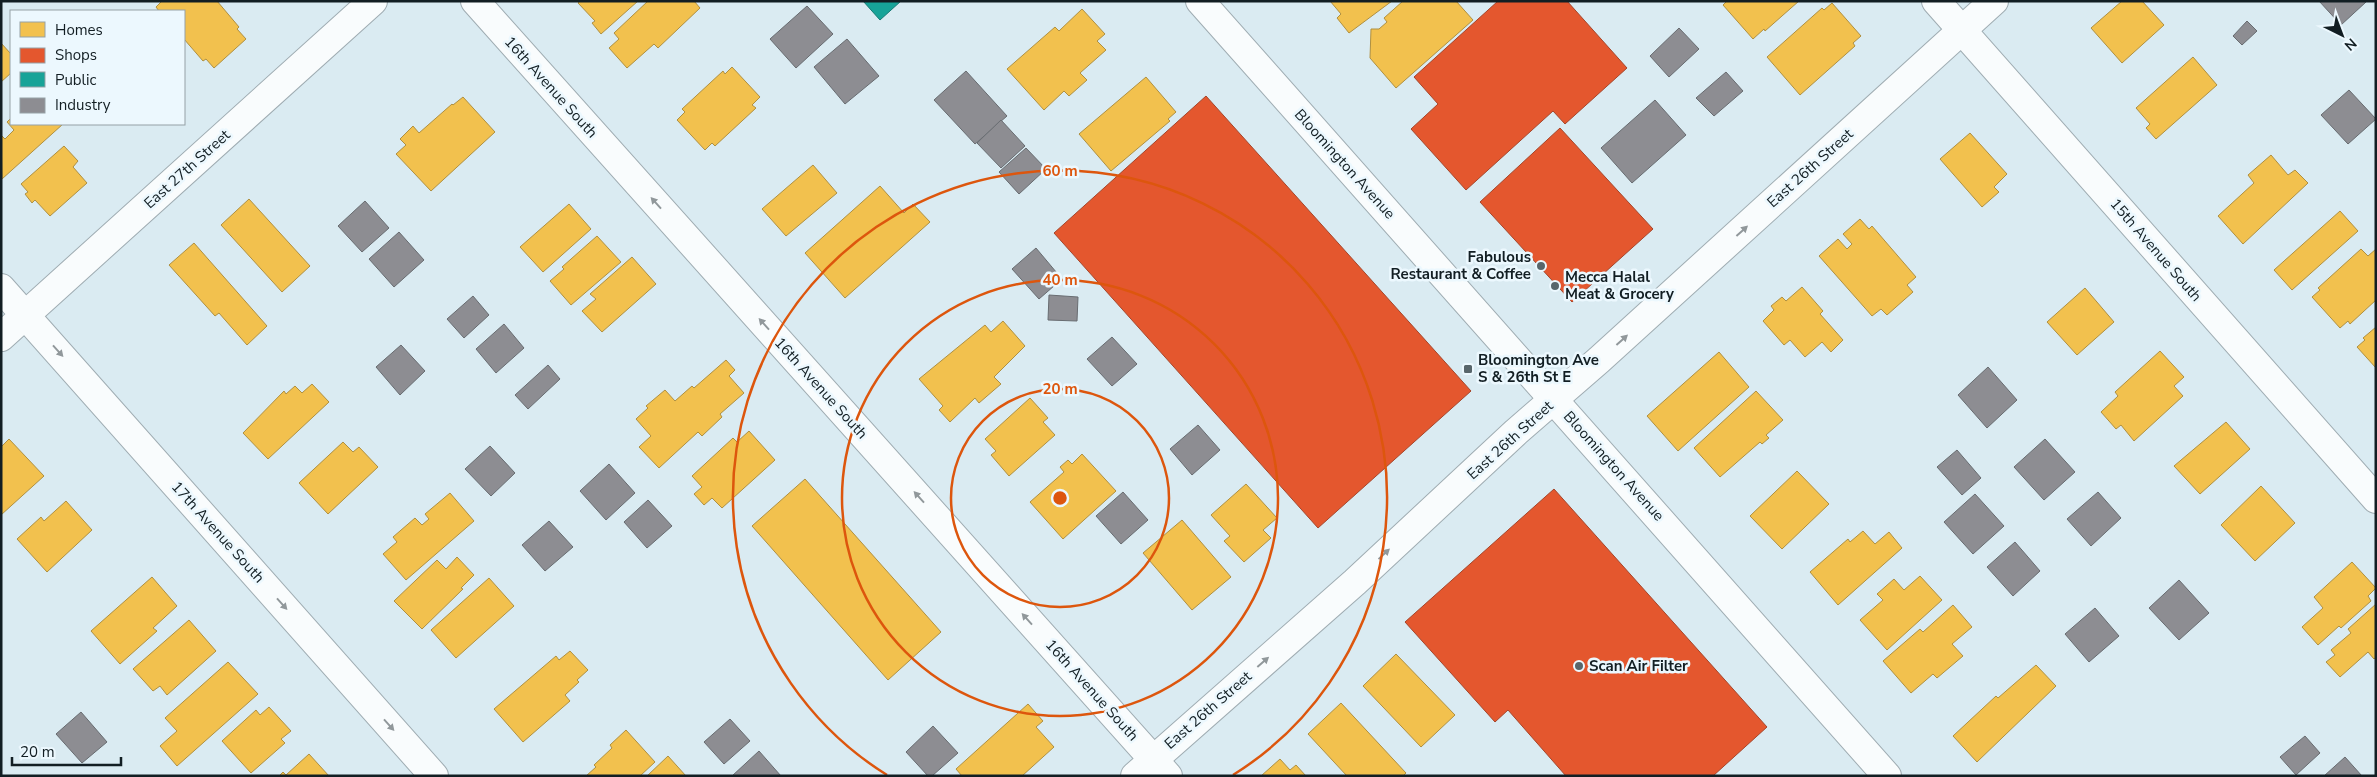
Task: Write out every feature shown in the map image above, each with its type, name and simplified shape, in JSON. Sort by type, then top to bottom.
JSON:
[{"type":"street","name":"East 27th Street","points":[[1,337],[374,1]]},
{"type":"street","name":"16th Avenue South","points":[[475,1],[1152,770]]},
{"type":"street","name":"Bloomington Avenue","points":[[1200,1],[1887,776]]},
{"type":"street","name":"15th Avenue South","points":[[1936,1],[2376,499]]},
{"type":"street","name":"East 26th Street","points":[[1152,770],[1554,400],[1994,1]]},
{"type":"street","name":"17th Avenue South","points":[[1,288],[434,776]]},
{"type":"building: Homes","points":[[162,1],[217,1],[239,27],[237,29],[246,39],[214,68],[206,59],[203,61],[185,40],[185,10],[158,10],[156,7]]},
{"type":"building: Homes","points":[[580,1],[638,1],[601,34],[592,23],[595,21],[578,3]]},
{"type":"building: Homes","points":[[648,1],[694,1],[700,8],[658,48],[654,44],[627,68],[609,48],[619,39],[614,33]]},
{"type":"building: Homes","points":[[1330,1],[1392,1],[1349,33],[1337,18],[1341,14]]},
{"type":"building: Homes","points":[[1403,1],[1456,1],[1473,20],[1396,88],[1370,58],[1371,29],[1379,29],[1387,22],[1384,18]]},
{"type":"building: Homes","points":[[1727,1],[1799,1],[1753,39],[1723,5]]},
{"type":"building: Homes","points":[[2122,1],[2142,1],[2164,25],[2122,63],[2091,28]]},
{"type":"building: Homes","points":[[1832,3],[1861,36],[1853,43],[1855,46],[1800,95],[1767,57],[1822,8],[1824,10]]},
{"type":"building: Homes","points":[[1082,9],[1105,34],[1097,41],[1106,50],[1080,73],[1087,80],[1069,96],[1064,91],[1044,110],[1007,69],[1055,27],[1059,31]]},
{"type":"building: Homes","points":[[1,43],[10,53],[10,74],[1,82]]},
{"type":"building: Homes","points":[[2193,57],[2217,85],[2156,139],[2146,128],[2150,124],[2136,108]]},
{"type":"building: Homes","points":[[732,67],[760,97],[752,105],[756,108],[715,146],[712,143],[705,150],[677,120],[685,112],[682,109],[723,71],[725,74]]},
{"type":"building: Homes","points":[[1146,77],[1176,112],[1168,119],[1170,121],[1111,171],[1079,134]]},
{"type":"building: Homes","points":[[463,97],[495,132],[431,191],[396,154],[406,145],[400,139],[413,126],[419,133],[452,104]]},
{"type":"building: Homes","points":[[10,119],[10,125],[62,125],[2,179],[1,135],[5,139],[14,130],[7,122]]},
{"type":"building: Homes","points":[[1970,133],[2007,174],[1994,187],[1999,192],[1982,207],[1940,159]]},
{"type":"building: Homes","points":[[64,146],[78,161],[73,167],[87,183],[50,216],[35,200],[32,203],[25,194],[28,192],[21,184]]},
{"type":"building: Homes","points":[[2271,155],[2288,175],[2295,170],[2308,183],[2243,244],[2218,216],[2254,183],[2248,175]]},
{"type":"building: Homes","points":[[813,165],[837,193],[786,236],[762,209]]},
{"type":"building: Homes","points":[[880,186],[904,213],[913,204],[930,222],[845,298],[805,253]]},
{"type":"building: Homes","points":[[249,199],[310,266],[282,292],[221,225]]},
{"type":"building: Homes","points":[[569,204],[591,229],[543,272],[520,247]]},
{"type":"building: Homes","points":[[2340,211],[2358,231],[2292,290],[2274,270]]},
{"type":"building: Homes","points":[[1860,219],[1869,229],[1872,226],[1916,277],[1907,285],[1913,292],[1887,315],[1881,309],[1872,316],[1819,256],[1838,239],[1847,249],[1852,244],[1843,234]]},
{"type":"building: Homes","points":[[597,236],[621,262],[571,305],[550,281],[564,269],[562,267]]},
{"type":"building: Homes","points":[[194,243],[267,326],[247,345],[219,313],[215,316],[169,265]]},
{"type":"building: Homes","points":[[2361,249],[2368,256],[2376,249],[2376,300],[2350,324],[2348,321],[2340,328],[2312,297],[2320,290],[2318,288]]},
{"type":"building: Homes","points":[[632,257],[656,284],[602,332],[582,311],[596,299],[590,294]]},
{"type":"building: Homes","points":[[1802,287],[1823,311],[1820,314],[1843,340],[1831,352],[1822,342],[1805,357],[1790,340],[1784,345],[1763,321],[1774,310],[1771,306],[1782,297],[1786,301]]},
{"type":"building: Homes","points":[[2085,288],[2114,322],[2077,355],[2047,322]]},
{"type":"building: Homes","points":[[1003,321],[1025,346],[994,377],[1001,384],[979,403],[975,398],[950,422],[939,410],[943,406],[919,379],[985,325],[991,332]]},
{"type":"building: Homes","points":[[2376,327],[2376,368],[2357,347],[2365,340],[2363,338]]},
{"type":"building: Homes","points":[[2160,351],[2184,377],[2174,386],[2183,396],[2134,441],[2121,425],[2116,429],[2101,412],[2118,396],[2115,392]]},
{"type":"building: Homes","points":[[1719,352],[1749,387],[1678,451],[1647,416]]},
{"type":"building: Homes","points":[[726,360],[735,370],[729,376],[744,393],[720,414],[722,417],[702,436],[698,432],[659,468],[639,447],[651,436],[636,419],[648,408],[646,406],[665,390],[675,401],[692,386],[694,388]]},
{"type":"building: Homes","points":[[312,384],[329,402],[268,459],[243,433],[284,391],[286,394],[295,386],[302,393]]},
{"type":"building: Homes","points":[[1756,391],[1783,420],[1766,435],[1769,438],[1762,444],[1760,442],[1720,477],[1694,448]]},
{"type":"building: Homes","points":[[1030,398],[1048,418],[1043,422],[1055,435],[1009,476],[991,455],[996,451],[985,439]]},
{"type":"building: Homes","points":[[2226,422],[2250,449],[2200,494],[2174,466]]},
{"type":"building: Homes","points":[[749,431],[775,460],[722,508],[712,498],[704,505],[694,494],[702,487],[692,476],[733,438],[737,442]]},
{"type":"building: Homes","points":[[9,439],[44,476],[1,515],[1,447]]},
{"type":"building: Homes","points":[[343,442],[353,452],[359,447],[378,467],[328,514],[299,483]]},
{"type":"building: Homes","points":[[1082,454],[1116,491],[1063,539],[1030,502],[1064,472],[1060,467],[1068,460],[1072,464]]},
{"type":"building: Homes","points":[[1797,471],[1829,504],[1782,549],[1750,516]]},
{"type":"building: Homes","points":[[805,479],[941,632],[888,680],[752,526]]},
{"type":"building: Homes","points":[[1246,484],[1277,518],[1263,530],[1271,538],[1244,562],[1224,541],[1230,536],[1211,515]]},
{"type":"building: Homes","points":[[2261,486],[2295,523],[2255,561],[2221,525]]},
{"type":"building: Homes","points":[[450,493],[474,521],[406,580],[383,554],[397,542],[393,537],[415,518],[422,525],[429,519],[425,514]]},
{"type":"building: Homes","points":[[66,501],[92,530],[47,572],[17,539],[41,517],[44,521]]},
{"type":"building: Homes","points":[[1182,520],[1231,577],[1192,610],[1143,553]]},
{"type":"building: Homes","points":[[1863,531],[1875,544],[1889,532],[1902,548],[1838,605],[1810,572],[1848,539],[1850,542]]},
{"type":"building: Homes","points":[[457,557],[474,575],[461,588],[463,589],[422,629],[394,601],[437,560],[446,569]]},
{"type":"building: Homes","points":[[2352,562],[2376,588],[2368,596],[2371,601],[2341,628],[2339,626],[2318,645],[2302,627],[2323,608],[2314,597]]},
{"type":"building: Homes","points":[[1920,576],[1942,600],[1887,650],[1860,620],[1883,600],[1877,594],[1894,579],[1904,590]]},
{"type":"building: Homes","points":[[152,577],[177,606],[153,628],[157,631],[120,664],[91,631]]},
{"type":"building: Homes","points":[[489,578],[514,606],[456,658],[431,630]]},
{"type":"building: Homes","points":[[2376,604],[2376,657],[2374,659],[2368,652],[2340,677],[2326,662],[2335,655],[2331,650],[2351,633],[2348,629]]},
{"type":"building: Homes","points":[[1953,605],[1972,627],[1952,644],[1963,656],[1937,678],[1933,674],[1911,693],[1883,661],[1920,629],[1923,632]]},
{"type":"building: Homes","points":[[189,620],[216,651],[167,695],[160,686],[153,691],[133,669]]},
{"type":"building: Homes","points":[[570,651],[588,670],[577,680],[579,682],[565,695],[570,701],[523,742],[494,709],[556,656],[559,660]]},
{"type":"building: Homes","points":[[1396,654],[1455,715],[1421,747],[1363,686]]},
{"type":"building: Homes","points":[[228,662],[258,694],[177,766],[160,746],[177,731],[165,718]]},
{"type":"building: Homes","points":[[2036,665],[2056,686],[1977,762],[1953,736],[1996,696],[1998,698]]},
{"type":"building: Homes","points":[[1341,703],[1406,773],[1403,776],[1347,776],[1308,734]]},
{"type":"building: Homes","points":[[1028,704],[1043,721],[1036,727],[1054,747],[1022,776],[962,776],[956,769]]},
{"type":"building: Homes","points":[[269,707],[291,731],[281,739],[285,743],[251,773],[222,741],[256,710],[260,715]]},
{"type":"building: Homes","points":[[626,730],[655,762],[640,776],[586,776],[596,767],[594,765],[612,748],[610,745]]},
{"type":"building: Homes","points":[[309,754],[329,776],[279,776],[283,772],[286,775]]},
{"type":"building: Homes","points":[[668,756],[686,776],[647,776]]},
{"type":"building: Homes","points":[[1280,759],[1290,770],[1296,765],[1306,776],[1261,776]]},
{"type":"building: Shops","points":[[1498,1],[1567,1],[1627,68],[1565,124],[1553,111],[1466,190],[1411,129],[1438,104],[1414,77]]},
{"type":"building: Shops","points":[[1206,96],[1471,391],[1318,528],[1054,233]]},
{"type":"building: Shops","points":[[1560,128],[1653,229],[1572,302],[1480,202]]},
{"type":"building: Shops","name":"Scan Air Filter","points":[[1554,489],[1767,727],[1713,776],[1566,776],[1508,710],[1495,722],[1405,622]]},
{"type":"building: Public","points":[[863,1],[901,1],[880,20]]},
{"type":"building: Industry","points":[[2319,1],[2366,1],[2366,2],[2341,25]]},
{"type":"building: Industry","points":[[807,6],[833,34],[796,68],[770,39]]},
{"type":"building: Industry","points":[[2247,21],[2257,31],[2242,45],[2233,36]]},
{"type":"building: Industry","points":[[1679,28],[1699,49],[1669,77],[1650,56]]},
{"type":"building: Industry","points":[[847,39],[879,76],[845,104],[814,67]]},
{"type":"building: Industry","points":[[966,71],[1007,116],[975,144],[934,100]]},
{"type":"building: Industry","points":[[1726,72],[1743,91],[1714,116],[1696,98]]},
{"type":"building: Industry","points":[[2349,90],[2376,119],[2348,144],[2321,115]]},
{"type":"building: Industry","points":[[1655,100],[1686,135],[1632,183],[1601,148]]},
{"type":"building: Industry","points":[[1001,120],[1025,146],[1001,168],[977,143]]},
{"type":"building: Industry","points":[[1026,148],[1046,169],[1019,194],[999,172]]},
{"type":"building: Industry","points":[[365,201],[389,228],[362,252],[338,226]]},
{"type":"building: Industry","points":[[399,232],[424,260],[394,287],[369,259]]},
{"type":"building: Industry","points":[[1036,248],[1062,279],[1039,299],[1012,269]]},
{"type":"building: Industry","points":[[1049,295],[1078,297],[1077,321],[1048,320]]},
{"type":"building: Industry","points":[[473,296],[489,315],[464,338],[447,319]]},
{"type":"building: Industry","points":[[504,324],[524,348],[496,373],[476,349]]},
{"type":"building: Industry","points":[[1112,337],[1137,364],[1112,386],[1087,359]]},
{"type":"building: Industry","points":[[401,345],[425,371],[400,395],[376,367]]},
{"type":"building: Industry","points":[[548,365],[560,379],[528,409],[515,395]]},
{"type":"building: Industry","points":[[1988,367],[2017,400],[1987,428],[1958,395]]},
{"type":"building: Industry","points":[[1198,425],[1220,450],[1192,475],[1170,449]]},
{"type":"building: Industry","points":[[2045,439],[2075,472],[2044,500],[2014,467]]},
{"type":"building: Industry","points":[[490,446],[515,473],[491,496],[465,469]]},
{"type":"building: Industry","points":[[1957,450],[1981,478],[1962,495],[1937,467]]},
{"type":"building: Industry","points":[[609,464],[635,493],[606,520],[580,491]]},
{"type":"building: Industry","points":[[1123,492],[1148,520],[1121,544],[1096,516]]},
{"type":"building: Industry","points":[[2098,492],[2121,518],[2091,546],[2067,519]]},
{"type":"building: Industry","points":[[1975,494],[2004,526],[1973,554],[1944,522]]},
{"type":"building: Industry","points":[[648,500],[672,526],[647,548],[624,522]]},
{"type":"building: Industry","points":[[549,521],[573,547],[545,571],[522,545]]},
{"type":"building: Industry","points":[[2015,542],[2040,571],[2013,596],[1987,567]]},
{"type":"building: Industry","points":[[2179,580],[2209,613],[2179,640],[2149,608]]},
{"type":"building: Industry","points":[[2095,608],[2119,636],[2089,662],[2065,634]]},
{"type":"building: Industry","points":[[81,712],[107,742],[82,763],[56,734]]},
{"type":"building: Industry","points":[[730,719],[750,741],[724,764],[704,742]]},
{"type":"building: Industry","points":[[933,726],[958,753],[932,776],[928,776],[906,752]]},
{"type":"building: Industry","points":[[2305,736],[2320,753],[2296,775],[2280,757]]},
{"type":"building: Industry","points":[[759,751],[781,776],[732,776]]},
{"type":"building: Industry","points":[[2345,757],[2362,776],[2324,776]]},
{"type":"place","name":"Fabulous Restaurant & Coffee","points":[[1541,266]]},
{"type":"place","name":"Mecca Halal Meat & Grocery","points":[[1555,286]]},
{"type":"place","name":"Bloomington Ave S & 26th St E","points":[[1468,369]]},
{"type":"place","name":"Scan Air Filter","points":[[1579,666]]}]
